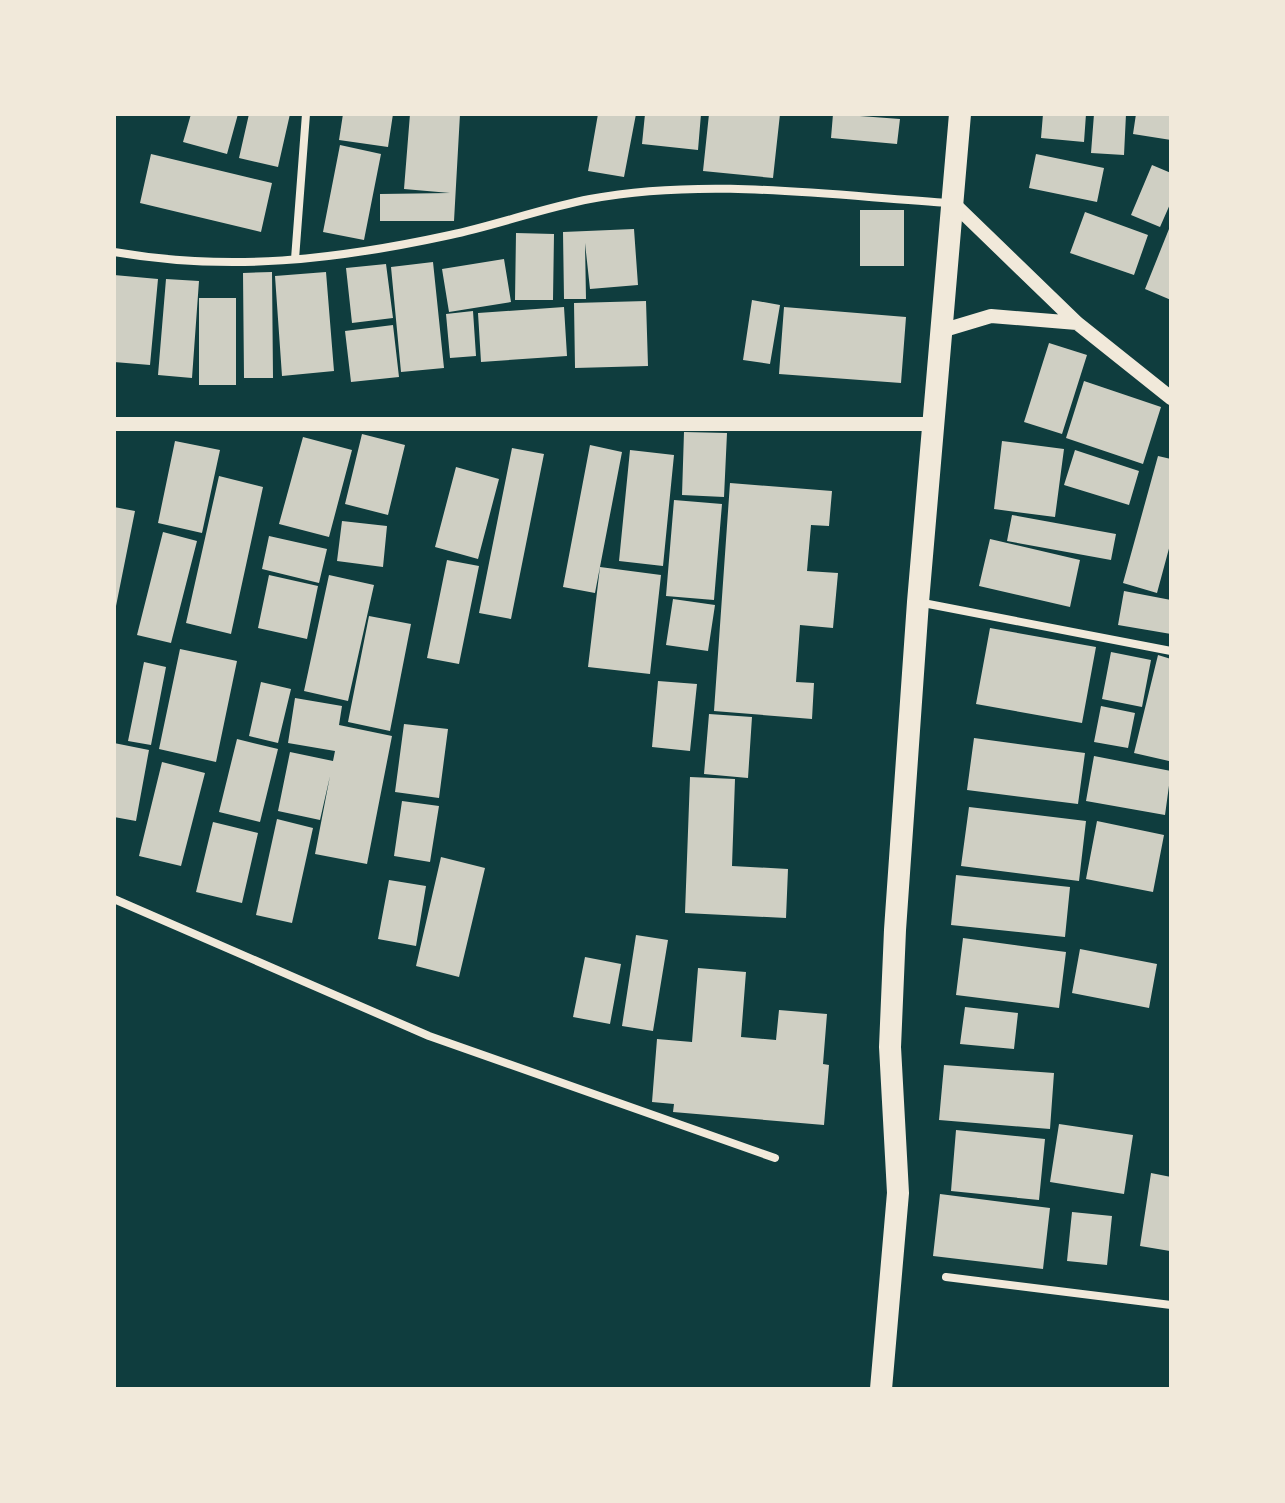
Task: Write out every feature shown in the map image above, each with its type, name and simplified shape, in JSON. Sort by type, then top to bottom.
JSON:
[{"type":"highway","points":[[881,1389],[898,1193],[890,1047],[895,930],[918,602],[960,114]]},
{"type":"street","points":[[295,259],[306,114]]},
{"type":"street","points":[[114,252],[181,263],[340,256],[451,235],[590,199],[688,187],[953,203],[1077,323],[1171,398]]},
{"type":"street","points":[[941,331],[991,316],[1077,323]]},
{"type":"street","points":[[114,424],[934,424]]},
{"type":"street","points":[[918,602],[1171,651]]},
{"type":"street","points":[[114,899],[429,1036],[775,1158]]},
{"type":"street","points":[[946,1277],[1171,1305]]},
{"type":"building","points":[[191,114],[238,114],[227,154],[183,142]]},
{"type":"building","points":[[249,114],[290,114],[278,167],[239,158]]},
{"type":"building","points":[[343,114],[393,114],[388,147],[339,140]]},
{"type":"building","points":[[410,114],[460,114],[454,221],[380,221],[380,194],[450,193],[404,189]]},
{"type":"building","points":[[598,114],[636,114],[624,177],[588,171]]},
{"type":"building","points":[[645,114],[701,114],[698,150],[642,144]]},
{"type":"building","points":[[709,114],[780,114],[773,178],[703,171]]},
{"type":"building","points":[[833,114],[900,119],[897,144],[831,138]]},
{"type":"building","points":[[1043,114],[1086,114],[1084,142],[1041,138]]},
{"type":"building","points":[[1094,114],[1126,114],[1124,155],[1091,153]]},
{"type":"building","points":[[1136,114],[1171,114],[1171,140],[1133,134]]},
{"type":"building","points":[[340,145],[381,154],[364,240],[323,232]]},
{"type":"building","points":[[151,154],[272,183],[261,232],[140,203]]},
{"type":"building","points":[[1036,154],[1104,168],[1097,202],[1029,188]]},
{"type":"building","points":[[1152,165],[1171,173],[1171,202],[1160,227],[1131,215]]},
{"type":"building","points":[[860,210],[904,210],[904,266],[860,266]]},
{"type":"building","points":[[1085,212],[1148,235],[1134,275],[1070,253]]},
{"type":"building","points":[[1171,224],[1171,300],[1145,289]]},
{"type":"building","points":[[634,229],[638,285],[590,289],[585,243],[586,299],[564,299],[563,232]]},
{"type":"building","points":[[516,233],[554,234],[553,300],[515,300]]},
{"type":"building","points":[[504,259],[511,302],[449,312],[442,269]]},
{"type":"building","points":[[433,262],[444,368],[401,372],[391,267]]},
{"type":"building","points":[[386,264],[393,318],[352,323],[346,268]]},
{"type":"building","points":[[272,272],[273,378],[244,378],[243,273]]},
{"type":"building","points":[[326,272],[334,371],[282,376],[275,276]]},
{"type":"building","points":[[114,275],[158,279],[150,365],[114,362]]},
{"type":"building","points":[[166,279],[199,281],[192,378],[158,375]]},
{"type":"building","points":[[199,298],[236,298],[236,385],[199,385]]},
{"type":"building","points":[[752,300],[780,305],[770,364],[743,360]]},
{"type":"building","points":[[646,301],[648,366],[575,368],[574,303]]},
{"type":"building","points":[[564,307],[567,356],[481,362],[478,313]]},
{"type":"building","points":[[784,307],[906,317],[901,383],[779,374]]},
{"type":"building","points":[[473,311],[476,356],[450,358],[446,314]]},
{"type":"building","points":[[393,325],[399,377],[351,382],[345,331]]},
{"type":"building","points":[[1049,343],[1087,355],[1062,434],[1024,422]]},
{"type":"building","points":[[1084,381],[1161,407],[1143,464],[1066,438]]},
{"type":"building","points":[[684,432],[727,433],[724,497],[682,495]]},
{"type":"building","points":[[362,434],[405,445],[388,515],[345,504]]},
{"type":"building","points":[[303,437],[352,450],[329,537],[279,524]]},
{"type":"building","points":[[175,441],[220,450],[202,533],[158,523]]},
{"type":"building","points":[[1002,441],[1064,449],[1055,517],[994,509]]},
{"type":"building","points":[[590,445],[622,452],[595,593],[563,587]]},
{"type":"building","points":[[512,448],[544,454],[511,619],[479,613]]},
{"type":"building","points":[[630,450],[674,455],[663,566],[619,561]]},
{"type":"building","points":[[1075,450],[1139,471],[1129,505],[1064,485]]},
{"type":"building","points":[[1158,456],[1171,459],[1171,541],[1157,593],[1123,583]]},
{"type":"building","points":[[456,467],[499,479],[478,559],[435,547]]},
{"type":"building","points":[[219,476],[263,487],[231,634],[186,623]]},
{"type":"building","points":[[730,483],[832,491],[829,526],[811,525],[807,571],[838,573],[833,628],[800,625],[796,682],[814,683],[812,719],[714,711]]},
{"type":"building","points":[[674,500],[722,504],[714,600],[666,596]]},
{"type":"building","points":[[114,507],[135,511],[115,611],[114,611]]},
{"type":"building","points":[[1012,515],[1116,534],[1111,560],[1007,541]]},
{"type":"building","points":[[342,521],[387,526],[383,567],[337,561]]},
{"type":"building","points":[[163,532],[197,541],[171,643],[137,635]]},
{"type":"building","points":[[269,536],[327,549],[319,583],[262,569]]},
{"type":"building","points":[[990,539],[1080,560],[1070,607],[979,586]]},
{"type":"building","points":[[447,560],[479,566],[459,664],[427,658]]},
{"type":"building","points":[[600,567],[661,575],[650,674],[588,667]]},
{"type":"building","points":[[269,575],[318,586],[307,639],[258,628]]},
{"type":"building","points":[[329,575],[374,585],[348,701],[304,691]]},
{"type":"building","points":[[1124,591],[1171,600],[1171,634],[1118,625]]},
{"type":"building","points":[[673,599],[715,605],[708,651],[666,645]]},
{"type":"building","points":[[369,616],[411,624],[390,731],[348,722]]},
{"type":"building","points":[[990,628],[1096,647],[1082,723],[976,704]]},
{"type":"building","points":[[180,649],[237,661],[216,762],[159,749]]},
{"type":"building","points":[[1111,652],[1151,660],[1142,707],[1102,699]]},
{"type":"building","points":[[1158,655],[1171,659],[1169,761],[1134,753]]},
{"type":"building","points":[[144,662],[166,667],[151,745],[128,741]]},
{"type":"building","points":[[658,681],[697,684],[690,751],[652,747]]},
{"type":"building","points":[[261,682],[291,689],[278,743],[249,736]]},
{"type":"building","points":[[295,698],[342,706],[339,725],[392,736],[367,864],[315,854],[330,776],[320,820],[278,811],[290,752],[333,761],[335,751],[288,743]]},
{"type":"building","points":[[1101,706],[1135,713],[1128,748],[1094,742]]},
{"type":"building","points":[[709,714],[752,717],[748,778],[704,774]]},
{"type":"building","points":[[404,724],[448,729],[439,798],[395,792]]},
{"type":"building","points":[[974,738],[1085,753],[1078,804],[967,790]]},
{"type":"building","points":[[237,739],[278,749],[260,822],[219,812]]},
{"type":"building","points":[[114,743],[149,750],[136,821],[114,817]]},
{"type":"building","points":[[1094,756],[1171,771],[1165,815],[1086,801]]},
{"type":"building","points":[[162,762],[205,773],[181,866],[139,856]]},
{"type":"building","points":[[690,777],[735,779],[732,866],[788,869],[786,918],[685,913]]},
{"type":"building","points":[[402,801],[439,806],[430,862],[394,856]]},
{"type":"building","points":[[969,807],[1086,821],[1079,881],[961,866]]},
{"type":"building","points":[[277,819],[313,828],[292,923],[256,915]]},
{"type":"building","points":[[1097,821],[1164,835],[1153,892],[1086,879]]},
{"type":"building","points":[[213,822],[258,833],[242,903],[196,892]]},
{"type":"building","points":[[441,857],[485,868],[459,977],[416,966]]},
{"type":"building","points":[[956,875],[1070,887],[1065,937],[951,925]]},
{"type":"building","points":[[389,880],[426,886],[416,946],[378,939]]},
{"type":"building","points":[[636,935],[668,940],[653,1031],[622,1026]]},
{"type":"building","points":[[963,938],[1066,952],[1059,1008],[956,995]]},
{"type":"building","points":[[1080,949],[1157,964],[1149,1008],[1072,993]]},
{"type":"building","points":[[585,957],[621,964],[610,1024],[573,1017]]},
{"type":"building","points":[[698,968],[746,972],[741,1037],[776,1040],[779,1010],[827,1014],[823,1064],[829,1065],[824,1125],[673,1112],[674,1104],[652,1102],[657,1039],[692,1042]]},
{"type":"building","points":[[965,1007],[1018,1013],[1014,1049],[960,1044]]},
{"type":"building","points":[[944,1065],[1054,1073],[1050,1129],[939,1120]]},
{"type":"building","points":[[1059,1124],[1133,1135],[1124,1194],[1050,1182]]},
{"type":"building","points":[[956,1130],[1045,1139],[1039,1200],[951,1191]]},
{"type":"building","points":[[1151,1173],[1171,1177],[1170,1251],[1140,1246]]},
{"type":"building","points":[[940,1194],[1050,1208],[1043,1269],[933,1256]]},
{"type":"building","points":[[1072,1212],[1112,1216],[1107,1265],[1067,1261]]}]
